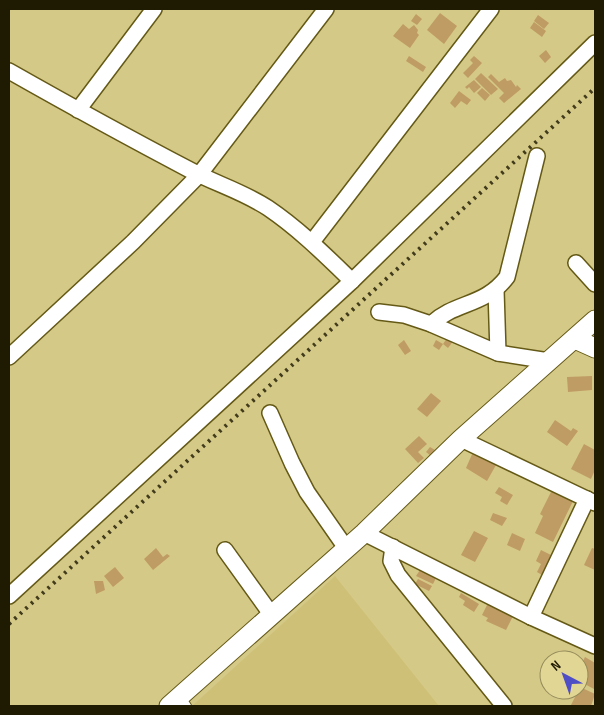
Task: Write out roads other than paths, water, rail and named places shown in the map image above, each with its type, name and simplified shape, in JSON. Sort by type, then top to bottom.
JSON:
[{"type":"street","points":[[78,110],[154,9]]},
{"type":"street","points":[[9,357],[133,242],[199,175],[326,9]]},
{"type":"street","points":[[312,242],[491,9]]},
{"type":"street","points":[[9,596],[352,281],[595,43]]},
{"type":"street","points":[[9,71],[199,175],[234,188],[269,209],[312,242],[352,281]]},
{"type":"street","points":[[431,324],[442,313],[481,300],[496,290],[507,277],[537,156]]},
{"type":"street","points":[[576,263],[595,284]]},
{"type":"street","points":[[496,290],[498,353]]},
{"type":"street","points":[[379,312],[404,316],[431,324],[498,353],[549,361]]},
{"type":"street","points":[[179,703],[271,614],[364,532],[461,439],[595,320]]},
{"type":"street","points":[[574,338],[595,348]]},
{"type":"street","points":[[270,413],[307,492],[346,548]]},
{"type":"street","points":[[461,439],[591,501],[531,617]]},
{"type":"street","points":[[364,532],[531,617],[595,646]]},
{"type":"street","points":[[393,547],[391,561],[398,575],[504,706]]},
{"type":"street","points":[[225,550],[271,614]]},
{"type":"railway","points":[[9,624],[595,88]]}]
